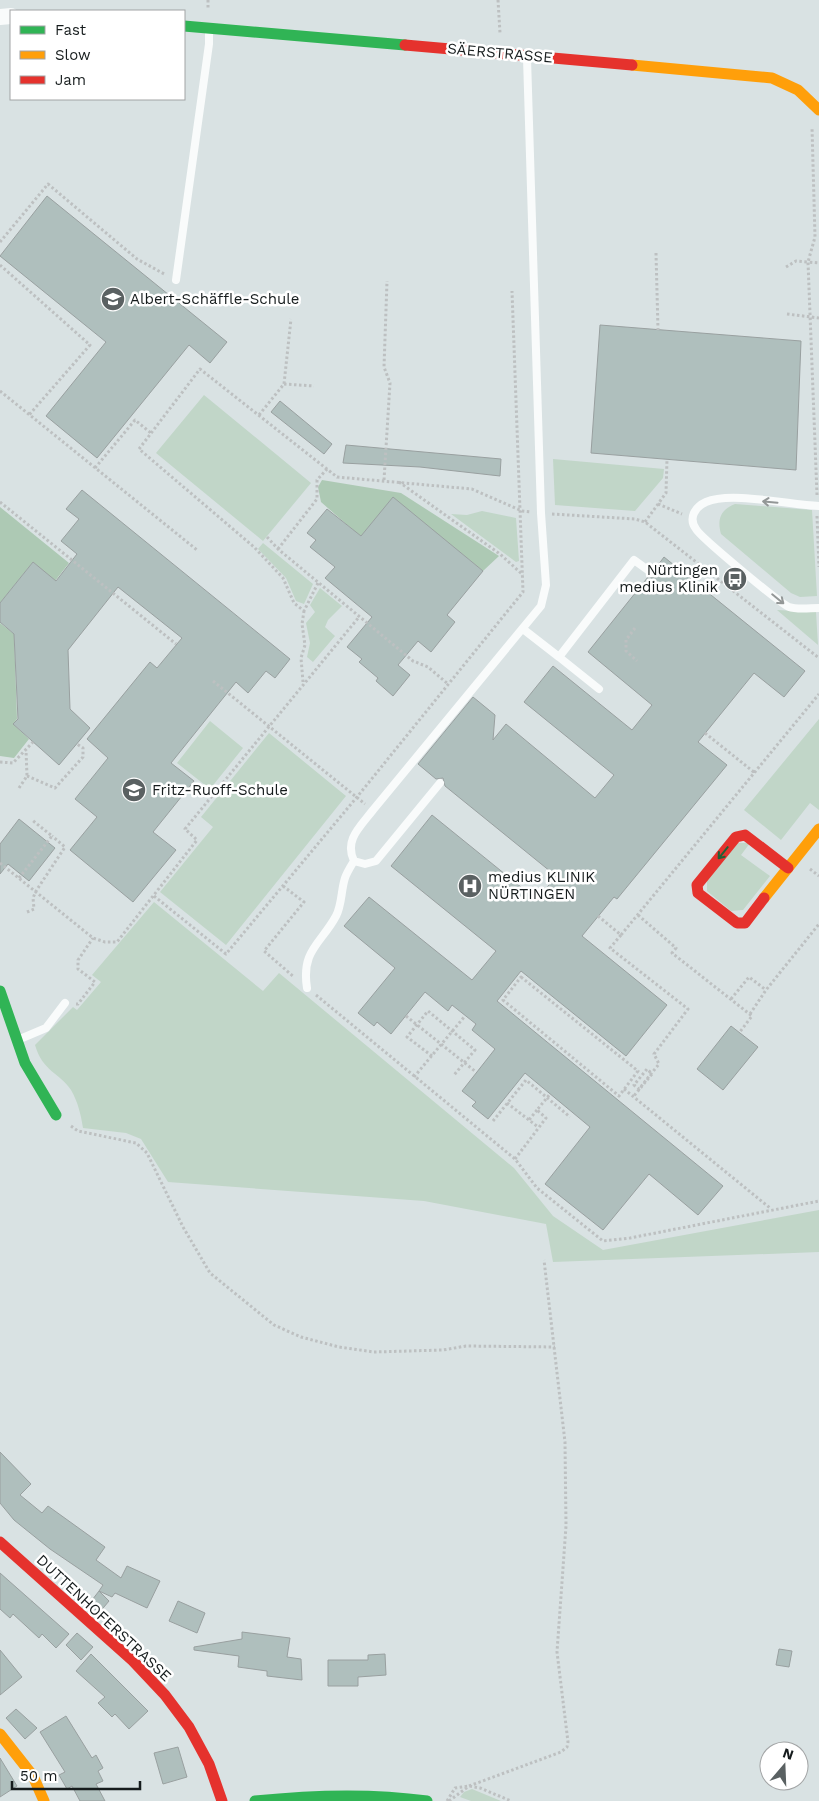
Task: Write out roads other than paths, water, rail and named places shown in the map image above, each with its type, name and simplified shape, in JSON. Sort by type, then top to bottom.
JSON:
[{"type":"street","name":"SÄERSTRASSE","points":[[185,26],[772,78],[786,82],[810,98],[819,110]]},
{"type":"street","points":[[788,868],[745,835],[736,836],[697,885],[698,893],[737,923],[745,923],[819,829]]},
{"type":"street","points":[[0,991],[25,1064],[56,1115]]},
{"type":"street","name":"DUTTENHOFERSTRASSE","points":[[0,1542],[133,1661],[165,1695],[189,1727],[201,1749],[209,1764],[222,1801]]},
{"type":"street","points":[[0,1734],[32,1776],[44,1801]]},
{"type":"street","points":[[254,1801],[318,1796],[366,1795],[401,1796],[428,1801]]},
{"type":"lane","points":[[176,280],[209,44],[209,28]]},
{"type":"lane","points":[[440,783],[376,861],[365,864],[354,861],[349,851],[350,840],[541,606],[546,585],[541,513],[527,55]]},
{"type":"lane","points":[[818,506],[729,498],[708,501],[699,505],[694,510],[692,518],[695,529],[710,543],[788,607],[819,608]]},
{"type":"lane","points":[[559,657],[634,560],[652,573]]},
{"type":"lane","points":[[523,629],[599,689]]},
{"type":"lane","points":[[307,988],[305,972],[307,960],[313,947],[337,914],[345,876],[354,861]]},
{"type":"lane","points":[[18,1040],[46,1028],[65,1003]]},
{"type":"place","name":"Albert-Schäffle-Schule","points":[[113,299]]},
{"type":"place","name":"Nürtingen medius Klinik","points":[[735,579]]},
{"type":"place","name":"Fritz-Ruoff-Schule","points":[[134,790]]},
{"type":"place","name":"medius KLINIK NÜRTINGEN","points":[[470,886]]}]
